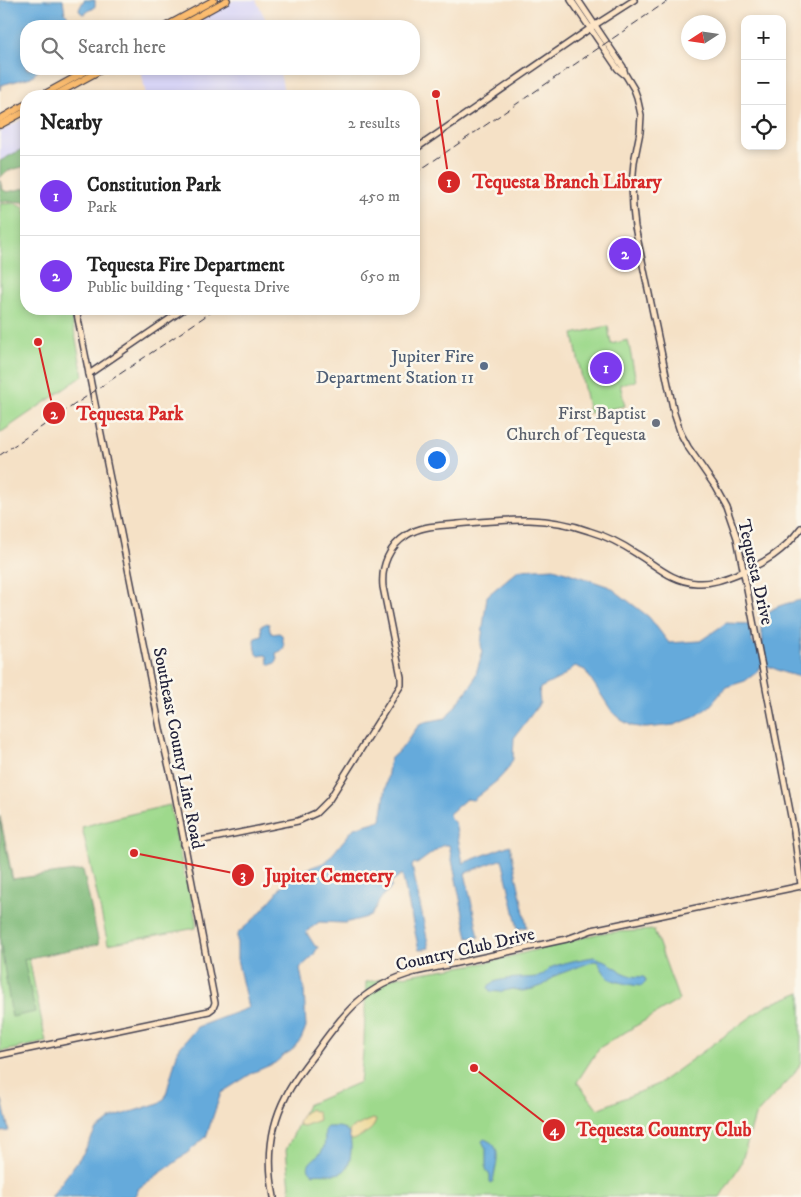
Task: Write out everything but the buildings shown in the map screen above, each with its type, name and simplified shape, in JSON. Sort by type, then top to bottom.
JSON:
[{"type":"main road","points":[[177,20],[214,0]]},
{"type":"main road","points":[[191,20],[227,0]]},
{"type":"main road","points":[[52,90],[79,75]]},
{"type":"main road","points":[[63,90],[90,75]]},
{"type":"main road","points":[[0,119],[20,107]]},
{"type":"main road","points":[[0,125],[20,114]]},
{"type":"street","name":"Tequesta Drive","points":[[571,0],[623,67],[624,74],[637,97],[641,119],[633,173],[632,196],[634,218],[671,402],[677,423],[688,448],[720,495],[730,515],[737,538],[794,832],[801,885]]},
{"type":"street","name":"Tequesta Drive","points":[[578,0],[593,27]]},
{"type":"street","points":[[420,146],[634,0]]},
{"type":"street","name":"Southeast County Line Road","points":[[0,1055],[212,1010],[215,1005],[77,315]]},
{"type":"street","points":[[89,374],[175,315]]},
{"type":"street","points":[[184,844],[298,821],[311,816],[329,800],[401,684],[402,678],[382,576],[389,553],[406,535],[428,527],[507,520],[542,520],[568,524],[593,532],[624,546],[669,576],[680,581],[695,583],[716,582],[762,563],[776,554],[801,528]]},
{"type":"street","name":"Country Club Drive","points":[[274,1197],[270,1174],[271,1144],[277,1116],[286,1095],[337,1022],[358,1001],[377,988],[415,972],[566,939],[592,930],[801,885]]},
{"type":"shaded area","points":[[234,0],[256,0],[266,20],[198,20]]},
{"type":"shaded area","points":[[142,75],[280,75],[284,90],[145,90]]},
{"type":"shaded area","points":[[20,120],[20,150],[0,161],[0,132]]},
{"type":"green space","points":[[20,150],[20,168],[7,171],[0,178],[0,161]]},
{"type":"green space","points":[[0,180],[2,189],[7,192],[20,189],[20,202],[0,201]]},
{"type":"green space","points":[[15,203],[20,205],[20,315],[71,315],[83,376],[0,433],[0,204]]},
{"type":"green space","points":[[608,326],[611,344],[628,340],[636,381],[620,384],[625,406],[589,413],[573,334]]},
{"type":"green space","points":[[170,805],[185,879],[188,882],[196,928],[108,944],[82,827]]},
{"type":"green space","points":[[0,816],[46,1042],[0,1052]]},
{"type":"green space","points":[[0,819],[12,879],[83,870],[99,944],[24,959],[35,1012],[12,1017],[0,941]]},
{"type":"green space","points":[[654,930],[679,1000],[599,1048],[577,1082],[598,1109],[658,1084],[766,1006],[801,992],[801,1063],[794,1074],[755,1116],[741,1164],[720,1197],[291,1197],[286,1150],[307,1105],[360,1082],[364,1043],[366,982],[489,962],[600,933]]},
{"type":"sand","points":[[310,1109],[318,1113],[319,1120],[304,1126],[298,1125],[305,1112]]},
{"type":"sand","points":[[373,1119],[376,1120],[375,1124],[370,1130],[353,1140],[350,1139],[350,1129]]},
{"type":"water","points":[[0,0],[63,0],[65,13],[72,20],[20,20],[20,75],[33,75],[1,85],[0,90]]},
{"type":"water","points":[[84,0],[95,0],[95,6],[83,14],[79,9]]},
{"type":"water","points":[[554,568],[610,587],[649,617],[669,643],[700,641],[726,623],[749,624],[752,642],[755,645],[762,643],[763,622],[770,611],[784,604],[801,600],[801,677],[768,666],[759,667],[757,672],[745,681],[726,687],[710,706],[695,717],[674,725],[646,728],[632,726],[621,720],[613,713],[585,670],[575,666],[562,677],[540,688],[540,703],[514,738],[513,759],[508,769],[498,780],[473,800],[466,799],[449,814],[455,823],[463,863],[510,845],[527,927],[518,929],[502,859],[465,873],[479,937],[468,938],[449,845],[443,845],[412,866],[429,948],[419,950],[402,874],[391,882],[392,887],[382,897],[371,916],[345,923],[319,922],[306,932],[315,946],[318,947],[313,956],[300,968],[304,990],[306,1027],[301,1039],[291,1051],[275,1063],[254,1072],[221,1093],[206,1137],[180,1159],[139,1188],[134,1197],[51,1197],[84,1152],[95,1131],[112,1118],[159,1103],[165,1098],[178,1050],[197,1027],[248,1008],[237,959],[237,934],[256,917],[290,875],[326,862],[354,828],[381,820],[390,759],[402,748],[418,726],[425,722],[446,718],[473,683],[482,654],[481,643],[487,596],[518,570]]},
{"type":"water","points":[[267,623],[273,634],[279,633],[282,635],[284,646],[283,650],[276,653],[276,663],[270,665],[267,656],[259,656],[257,654],[254,640],[262,636],[261,626]]},
{"type":"water","points":[[594,957],[608,962],[613,967],[631,976],[643,977],[646,982],[642,986],[630,985],[610,979],[599,962],[594,961],[554,976],[544,985],[533,989],[522,991],[512,989],[500,992],[490,991],[488,987],[497,981],[539,977],[552,967]]},
{"type":"water","points":[[0,1099],[2,1100],[9,1131],[0,1132]]},
{"type":"water","points":[[327,1127],[342,1128],[349,1134],[351,1151],[349,1163],[347,1168],[341,1173],[313,1174],[308,1167],[323,1149],[325,1129]]},
{"type":"water","points":[[484,1139],[495,1146],[497,1151],[497,1163],[492,1183],[486,1169],[486,1149],[482,1141]]},
{"type":"railway","points":[[420,170],[669,0]]},
{"type":"railway","points":[[0,455],[207,315]]},
{"type":"place","name":"Tequesta Branch Library","points":[[436,94]]},
{"type":"place","name":"Tequesta Fire Department","points":[[625,254]]},
{"type":"place","name":"Tequesta Park","points":[[38,342]]},
{"type":"place","name":"Jupiter Fire Department Station 11","points":[[484,366]]},
{"type":"place","name":"Constitution Park","points":[[606,368]]},
{"type":"place","name":"First Baptist Church of Tequesta","points":[[656,423]]},
{"type":"place","name":"Jupiter Cemetery","points":[[134,853]]},
{"type":"place","name":"Tequesta Country Club","points":[[474,1068]]}]
